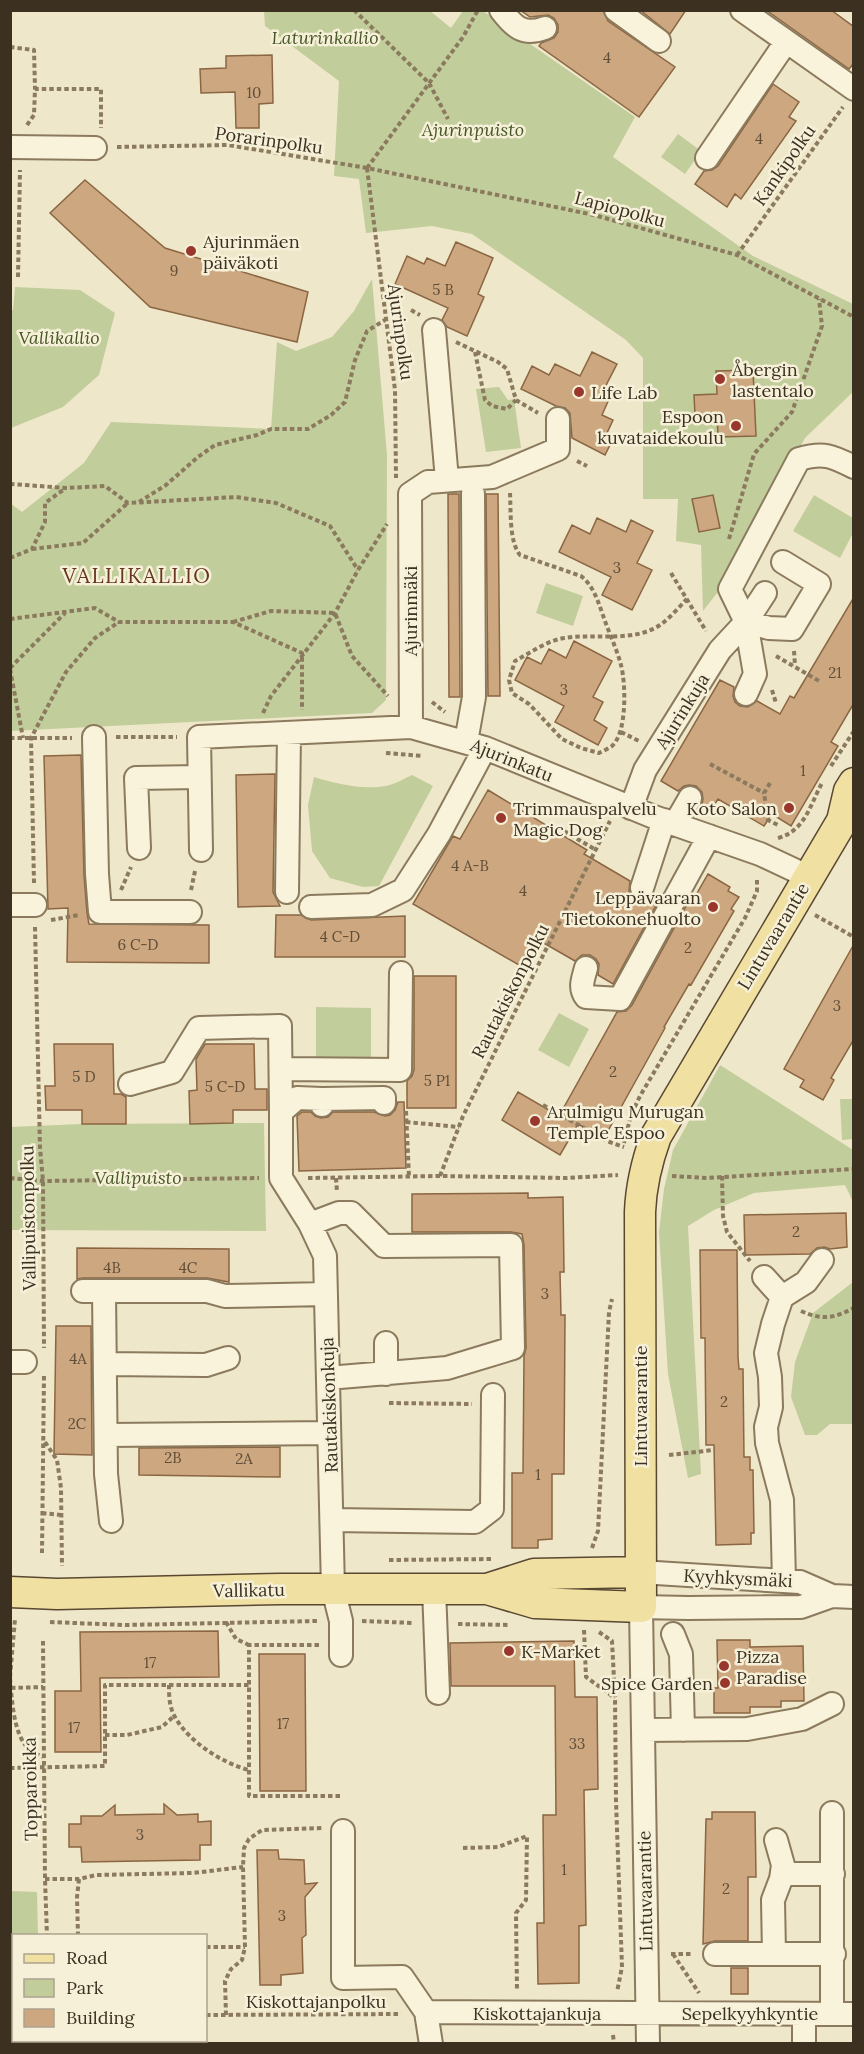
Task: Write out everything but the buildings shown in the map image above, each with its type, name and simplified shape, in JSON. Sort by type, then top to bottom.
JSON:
[{"type":"main road","name":"Lintuvaarantie","points":[[641,1607],[641,1183],[634,1171],[809,877],[848,816],[849,790],[854,783]]},
{"type":"main road","name":"Vallikatu","points":[[12,1609],[57,1594],[487,1589],[534,1574],[640,1572]]},
{"type":"main road","name":"Vallikatu","points":[[487,1589],[535,1603],[641,1607]]},
{"type":"street","points":[[501,10],[512,24],[524,30],[535,32],[545,28]]},
{"type":"street","points":[[616,10],[659,40]]},
{"type":"street","points":[[742,10],[786,42],[850,95]]},
{"type":"street","points":[[707,158],[786,42]]},
{"type":"street","points":[[17,147],[100,148]]},
{"type":"street","points":[[434,330],[447,480]]},
{"type":"street","points":[[410,494],[429,482],[492,477],[558,449],[558,419]]},
{"type":"street","points":[[746,694],[755,674],[746,622],[730,589],[799,459],[817,454],[833,456],[854,467]]},
{"type":"street","name":"Ajurinmäki","points":[[410,494],[411,727]]},
{"type":"street","points":[[311,907],[372,905],[403,890],[439,834],[475,745],[473,494]]},
{"type":"street","points":[[746,622],[769,628],[792,629],[819,584],[783,562]]},
{"type":"street","name":"Ajurinkuja","points":[[631,808],[651,760],[720,650],[746,622],[765,593]]},
{"type":"street","name":"Ajurinkatu","points":[[199,777],[199,737],[411,727],[475,745],[631,808],[760,854],[809,877]]},
{"type":"street","points":[[287,892],[297,733]]},
{"type":"street","points":[[94,737],[97,874],[104,912],[188,912]]},
{"type":"street","points":[[139,848],[136,778],[199,777],[201,850]]},
{"type":"street","points":[[637,885],[665,821],[690,798]]},
{"type":"street","points":[[586,968],[582,992],[586,998],[620,999],[709,836]]},
{"type":"street","points":[[10,905],[35,914]]},
{"type":"street","points":[[281,1069],[400,1070],[401,973]]},
{"type":"street","points":[[130,1084],[172,1072],[199,1028],[280,1026],[281,1178]]},
{"type":"street","points":[[281,1112],[297,1098],[322,1102],[384,1098],[384,1103]]},
{"type":"street","name":"Rautakiskonkuja","points":[[281,1178],[310,1224],[325,1256],[333,1589],[341,1621],[341,1650]]},
{"type":"street","points":[[310,1224],[339,1213],[351,1213],[384,1246],[511,1245],[513,1348],[447,1368],[328,1378]]},
{"type":"street","points":[[784,1581],[782,1500],[767,1443],[766,1427],[771,1407],[766,1353],[772,1324],[782,1297],[806,1282],[822,1260]]},
{"type":"street","points":[[764,1277],[782,1297]]},
{"type":"street","points":[[111,1521],[106,1474],[105,1364],[94,1291],[207,1291],[225,1296],[326,1294]]},
{"type":"street","points":[[386,1343],[386,1374]]},
{"type":"street","points":[[105,1364],[206,1365],[228,1359]]},
{"type":"street","points":[[332,1520],[475,1522],[492,1509],[493,1399]]},
{"type":"street","points":[[106,1435],[329,1433]]},
{"type":"street","name":"Kyyhkysmäki","points":[[640,1572],[800,1582],[843,1597]]},
{"type":"street","points":[[434,1590],[438,1693]]},
{"type":"street","name":"Kyyhkysmäki","points":[[641,1607],[801,1606],[843,1597]]},
{"type":"street","name":"Lintuvaarantie","points":[[641,1607],[648,2043]]},
{"type":"street","points":[[673,1634],[681,1654],[683,1730]]},
{"type":"street","points":[[643,1730],[747,1729],[802,1719],[832,1704]]},
{"type":"street","points":[[832,1813],[834,1954],[843,2014]]},
{"type":"street","points":[[343,1831],[343,1978],[402,1977],[426,2012],[430,2043]]},
{"type":"street","points":[[774,1954],[773,1900],[783,1865],[776,1840]]},
{"type":"street","points":[[782,1874],[833,1874]]},
{"type":"street","points":[[715,1954],[834,1954]]},
{"type":"street","name":"Kiskottajankuja","points":[[426,2012],[647,2013]]},
{"type":"street","name":"Sepelkyyhkyntie","points":[[647,2013],[843,2014]]},
{"type":"street","points":[[804,2014],[804,2043]]},
{"type":"path","points":[[354,10],[429,83],[448,119]]},
{"type":"path","points":[[367,168],[463,37],[478,10]]},
{"type":"path","points":[[10,47],[34,50],[34,116],[17,147],[18,277]]},
{"type":"path","points":[[35,89],[101,89],[100,148]]},
{"type":"path","name":"Kankipolku","points":[[737,255],[850,95]]},
{"type":"path","name":"Porarinpolku","points":[[100,148],[228,145],[367,168]]},
{"type":"path","name":"Lapiopolku","points":[[367,168],[594,215],[737,255],[854,317]]},
{"type":"path","name":"Ajurinpolku","points":[[367,168],[395,390],[396,483],[410,494]]},
{"type":"path","points":[[727,546],[754,454],[792,412],[822,326],[819,299]]},
{"type":"path","points":[[411,310],[423,316],[434,330],[498,362],[507,369],[516,400],[527,408]]},
{"type":"path","points":[[138,502],[166,485],[215,445],[257,435],[271,429],[308,429],[331,415],[345,402],[355,360],[367,331],[386,320]]},
{"type":"path","points":[[475,351],[485,400],[492,406],[507,409],[516,400]]},
{"type":"path","points":[[10,484],[67,488],[105,486],[128,502],[236,497],[276,502],[330,526],[358,570]]},
{"type":"path","points":[[32,549],[45,522],[45,502],[67,488]]},
{"type":"path","points":[[10,558],[32,549],[83,543],[128,502]]},
{"type":"path","points":[[511,511],[516,551],[520,555],[581,576],[588,582],[594,591],[610,636],[621,666],[624,692],[621,732],[613,746],[599,753],[572,744],[562,739],[529,704],[512,693],[509,680],[515,661],[563,638],[610,636],[628,636],[649,631],[662,624],[687,599]]},
{"type":"path","points":[[252,735],[271,696],[335,613],[389,520]]},
{"type":"path","points":[[671,573],[710,637]]},
{"type":"path","points":[[10,619],[95,609],[119,622],[233,622],[271,611],[335,613]]},
{"type":"path","points":[[23,738],[10,668],[65,612]]},
{"type":"path","points":[[335,613],[352,656],[393,701]]},
{"type":"path","points":[[10,738],[31,738],[66,672],[95,638],[119,622]]},
{"type":"path","points":[[233,622],[302,653]]},
{"type":"path","points":[[750,647],[757,646],[819,681]]},
{"type":"path","points":[[297,733],[301,700],[302,653]]},
{"type":"path","points":[[621,732],[646,745]]},
{"type":"path","name":"Vallipuistonpolku","points":[[31,738],[40,1148],[43,1181],[31,1363],[44,1442],[42,1553]]},
{"type":"path","points":[[710,764],[764,793]]},
{"type":"path","points":[[770,783],[764,793],[768,820],[780,826]]},
{"type":"path","name":"Rautakiskonpolku","points":[[440,1176],[459,1127],[611,820]]},
{"type":"path","points":[[564,831],[596,850]]},
{"type":"path","points":[[35,914],[65,917],[104,912],[124,886],[139,848]]},
{"type":"path","points":[[188,912],[196,863],[201,850]]},
{"type":"path","points":[[807,910],[854,937]]},
{"type":"path","points":[[400,1070],[400,1091],[405,1091],[409,1177]]},
{"type":"path","points":[[543,1105],[606,1141],[624,1147]]},
{"type":"path","points":[[406,1122],[459,1127]]},
{"type":"path","points":[[10,1178],[43,1181],[440,1176],[567,1178],[634,1171],[672,1176],[722,1176],[854,1168]]},
{"type":"path","points":[[722,1176],[723,1216],[727,1232],[764,1277]]},
{"type":"path","points":[[782,1297],[800,1310],[818,1318],[838,1316],[854,1308]]},
{"type":"path","points":[[389,1403],[493,1399]]},
{"type":"path","points":[[44,1442],[57,1460],[61,1488],[62,1566]]},
{"type":"path","points":[[669,1455],[714,1450]]},
{"type":"path","points":[[42,1513],[62,1515]]},
{"type":"path","points":[[12,1609],[25,1620]]},
{"type":"path","points":[[12,1609],[10,1678],[13,1711],[23,1741],[31,1750],[44,1758]]},
{"type":"path","points":[[44,1622],[125,1625],[341,1621],[516,1625]]},
{"type":"path","points":[[226,1622],[236,1639],[249,1645],[341,1650]]},
{"type":"path","points":[[591,1626],[584,1626],[586,1677],[615,1698]]},
{"type":"path","name":"Topparoikka","points":[[42,1641],[47,1934]]},
{"type":"path","points":[[249,1645],[249,1796],[342,1796]]},
{"type":"path","points":[[10,1768],[105,1767],[105,1685],[249,1685]]},
{"type":"path","points":[[169,1685],[169,1700],[174,1716],[188,1734],[215,1755],[234,1766],[249,1770]]},
{"type":"path","points":[[11,1688],[43,1687]]},
{"type":"path","points":[[105,1736],[126,1736],[162,1727],[174,1716]]},
{"type":"path","points":[[226,2014],[225,1981],[231,1969],[242,1960],[245,1947],[243,1867],[244,1848],[249,1839],[262,1830],[315,1827],[343,1831]]},
{"type":"path","points":[[463,1848],[498,1847],[527,1836],[526,1900],[516,1913],[518,2013]]},
{"type":"path","points":[[45,1879],[79,1879],[96,1875],[193,1873],[243,1867]]},
{"type":"path","points":[[78,1934],[79,1879]]},
{"type":"path","points":[[207,1947],[245,1947]]},
{"type":"path","points":[[661,1954],[715,1954]]},
{"type":"path","points":[[673,1954],[695,1985],[708,2013]]},
{"type":"path","name":"Kiskottajanpolku","points":[[207,2014],[426,2012]]},
{"type":"green space","name":"Ajurinpuisto","points":[[264,11],[430,11],[451,28],[463,11],[483,11],[635,117],[613,157],[753,256],[853,304],[853,392],[805,438],[728,579],[703,611],[701,545],[676,541],[678,499],[643,499],[643,358],[626,340],[472,234],[432,226],[366,233],[359,179],[334,176],[339,81],[265,26]]},
{"type":"green space","points":[[678,134],[701,151],[685,174],[661,157]]},
{"type":"green space","name":"Vallikallio","points":[[372,279],[387,455],[386,700],[372,713],[11,731],[10,503],[22,512],[84,463],[111,422],[271,429],[277,342],[296,351],[332,337],[354,311]]},
{"type":"green space","name":"Vallikallio","points":[[15,287],[80,290],[115,313],[99,375],[63,407],[11,428],[10,310],[13,310]]},
{"type":"green space","points":[[499,387],[508,400],[514,399],[521,448],[486,452],[476,389]]},
{"type":"green space","points":[[814,495],[853,518],[853,533],[840,558],[793,531]]},
{"type":"green space","points":[[546,583],[583,596],[573,626],[536,613]]},
{"type":"green space","points":[[412,775],[433,786],[379,886],[363,887],[330,878],[312,851],[308,805],[314,777],[361,787],[381,787]]},
{"type":"green space","points":[[316,1007],[371,1008],[371,1058],[316,1058]]},
{"type":"green space","points":[[559,1013],[589,1029],[569,1067],[538,1050]]},
{"type":"green space","points":[[720,1065],[853,1150],[853,1202],[845,1185],[754,1193],[714,1210],[688,1226],[701,1474],[688,1478],[668,1374],[659,1232],[664,1189],[673,1150]]},
{"type":"green space","points":[[840,1099],[853,1099],[853,1139],[842,1140]]},
{"type":"green space","name":"Vallipuisto","points":[[264,1123],[266,1231],[11,1230],[10,1127],[82,1124]]},
{"type":"green space","points":[[853,1282],[853,1424],[830,1424],[817,1435],[805,1435],[791,1397],[795,1362],[813,1313]]},
{"type":"green space","points":[[11,1891],[37,1892],[38,1934],[12,1934],[12,2042],[125,2043],[11,2043]]},
{"type":"place","name":"Ajurinmäen päiväkoti","points":[[191,251]]},
{"type":"place","name":"Åbergin lastentalo","points":[[720,379]]},
{"type":"place","name":"Life Lab","points":[[579,392]]},
{"type":"place","name":"Espoon kuvataidekoulu","points":[[736,426]]},
{"type":"place","name":"Koto Salon","points":[[789,808]]},
{"type":"place","name":"Trimmauspalvelu Magic Dog","points":[[501,818]]},
{"type":"place","name":"Leppävaaran Tietokonehuolto","points":[[713,907]]},
{"type":"place","name":"Arulmigu Murugan Temple Espoo","points":[[535,1121]]},
{"type":"place","name":"K-Market","points":[[509,1651]]},
{"type":"place","name":"Pizza Paradise","points":[[724,1666]]},
{"type":"place","name":"Spice Garden","points":[[725,1683]]},
{"type":"district","name":"VALLIKALLIO","points":[[137,575]]},
{"type":"park label","name":"Laturinkallio","points":[[325,37]]}]
